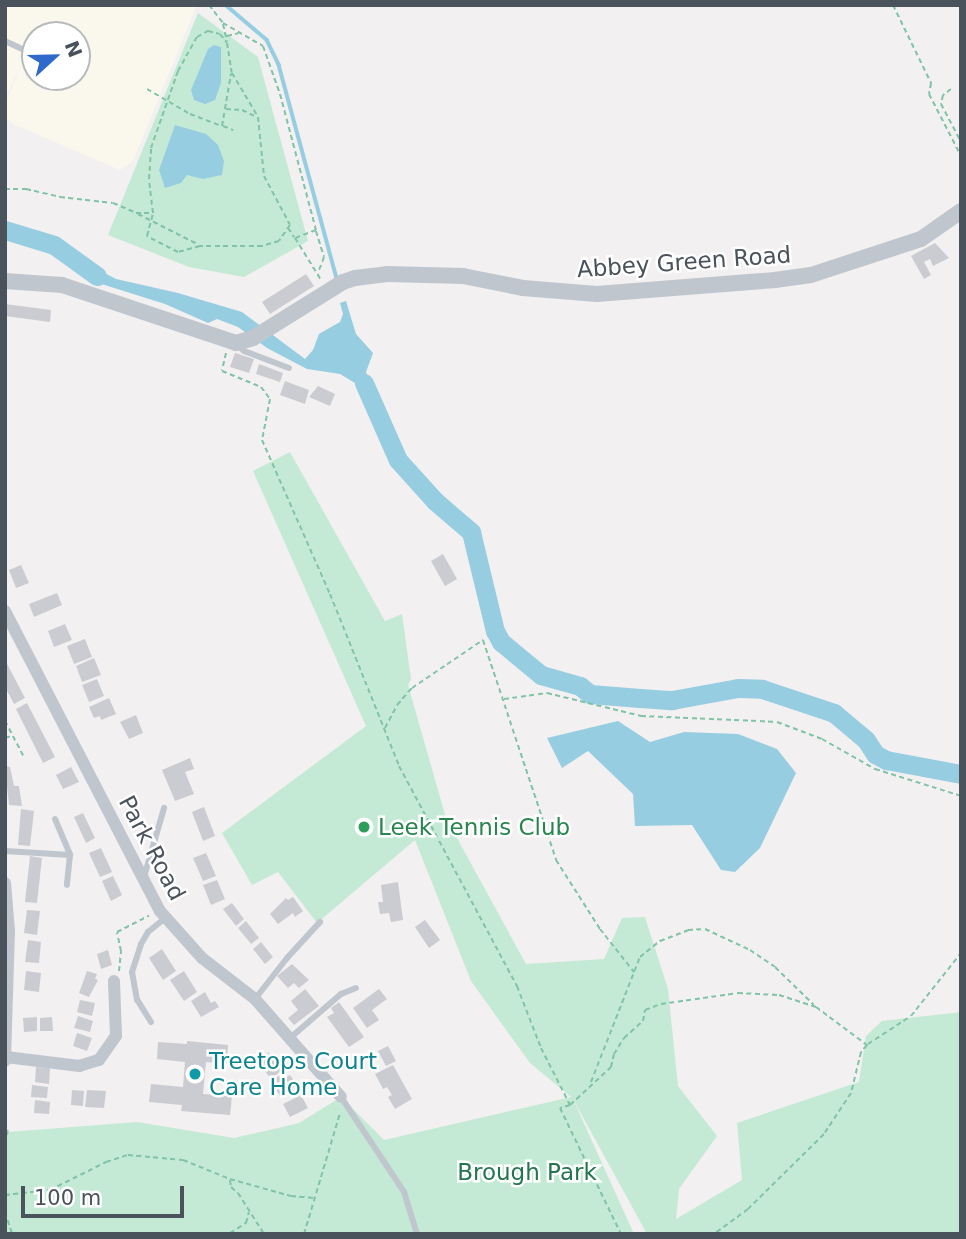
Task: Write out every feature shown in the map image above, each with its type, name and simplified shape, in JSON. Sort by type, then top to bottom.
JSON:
[{"type":"street","name":"Abbey Green Road","points":[[232,342],[253,338],[328,291],[355,278],[387,274],[463,276],[523,288],[597,294],[775,280],[811,275],[921,239],[961,211]]},
{"type":"street","points":[[5,281],[62,285],[232,342]]},
{"type":"street","name":"Park Road","points":[[5,611],[162,915],[202,958],[255,999],[343,1102]]},
{"type":"street","points":[[5,883],[6,1059],[79,1066],[99,1060],[116,1036],[114,981]]},
{"type":"lane","points":[[5,41],[21,48]]},
{"type":"lane","points":[[232,342],[244,351],[289,368]]},
{"type":"lane","points":[[143,879],[163,808]]},
{"type":"lane","points":[[55,819],[70,855],[67,885]]},
{"type":"lane","points":[[5,851],[70,855]]},
{"type":"lane","points":[[151,1023],[137,1000],[132,972],[141,944],[162,915]]},
{"type":"lane","points":[[255,999],[320,922]]},
{"type":"lane","points":[[288,1039],[337,997],[356,988]]},
{"type":"lane","points":[[343,1102],[381,1152],[404,1192],[417,1234]]},
{"type":"path","points":[[209,5],[223,23],[262,46],[280,94],[324,257],[317,274]]},
{"type":"path","points":[[893,5],[931,83],[929,94],[961,156]]},
{"type":"path","points":[[222,126],[232,73],[223,23]]},
{"type":"path","points":[[228,43],[220,34],[208,31],[197,37],[178,71],[151,148],[149,178],[153,213],[147,236],[178,252],[200,246],[262,246],[279,241],[290,225],[264,176],[258,117],[232,73]]},
{"type":"path","points":[[226,36],[240,33]]},
{"type":"path","points":[[147,89],[167,102],[233,130]]},
{"type":"path","points":[[951,89],[943,95],[941,104],[961,142]]},
{"type":"path","points":[[225,109],[242,110],[258,117]]},
{"type":"path","points":[[5,189],[26,189],[60,197],[113,203],[200,246]]},
{"type":"path","points":[[136,213],[153,213]]},
{"type":"path","points":[[288,228],[328,291]]},
{"type":"path","points":[[295,238],[316,230]]},
{"type":"path","points":[[232,342],[222,371],[261,387],[270,399],[262,440],[330,594],[384,729],[400,766],[437,831],[475,912],[517,986],[541,1048],[570,1105]]},
{"type":"path","points":[[384,729],[397,705],[412,688],[483,640],[556,860],[600,929],[634,972]]},
{"type":"path","points":[[503,699],[547,692],[641,716],[777,722],[822,739],[875,769],[961,796]]},
{"type":"path","points":[[5,721],[24,757]]},
{"type":"path","points":[[5,738],[12,735]]},
{"type":"path","points":[[114,981],[118,976],[121,951],[117,932],[162,915]]},
{"type":"path","points":[[621,1234],[561,1108],[570,1105],[585,1093],[591,1083],[640,957],[660,941],[688,930],[705,929],[750,950],[775,967],[816,1007],[867,1045]]},
{"type":"path","points":[[714,1234],[757,1201],[824,1134],[851,1093],[861,1052],[867,1045],[911,1016],[961,953]]},
{"type":"path","points":[[591,1083],[611,1067],[614,1054],[624,1038],[643,1021],[645,1010],[661,1004],[738,993],[779,995],[816,1007]]},
{"type":"path","points":[[304,1234],[343,1102]]},
{"type":"path","points":[[5,1122],[8,1132],[5,1137]]},
{"type":"path","points":[[5,1195],[50,1190],[106,1162],[128,1156],[183,1160],[230,1179],[291,1196],[314,1198]]},
{"type":"path","points":[[230,1179],[231,1187],[264,1234]]},
{"type":"path","points":[[5,1212],[12,1234]]},
{"type":"path","points":[[229,1233],[246,1223],[249,1212]]},
{"type":"path","points":[[229,1233],[242,1234]]},
{"type":"shaded area","points":[[5,5],[197,5],[133,161],[120,170],[13,124],[5,116],[5,104],[21,66],[21,91],[91,91],[91,21],[21,21],[21,65],[5,99]]},
{"type":"green space","points":[[198,13],[258,57],[308,241],[244,277],[189,267],[108,235]]},
{"type":"green space","name":"Brough Park","points":[[290,452],[385,621],[402,614],[411,679],[408,685],[446,818],[526,964],[604,959],[622,918],[645,917],[668,989],[678,1086],[717,1136],[679,1189],[676,1219],[742,1180],[737,1123],[859,1082],[866,1036],[882,1021],[961,1012],[961,1234],[647,1234],[573,1099],[634,1234],[5,1234],[5,1133],[8,1132],[137,1122],[234,1138],[299,1123],[341,1097],[384,1140],[571,1097],[530,1063],[471,981],[415,840],[317,923],[278,872],[252,885],[222,833],[366,726],[253,471]]},
{"type":"water","points":[[214,45],[221,47],[221,83],[215,100],[205,104],[194,100],[191,90],[208,49]]},
{"type":"water","points":[[175,125],[206,134],[218,145],[224,161],[222,175],[203,179],[187,175],[181,183],[165,188],[159,170]]},
{"type":"water","points":[[78,259],[116,279],[178,293],[242,312],[305,359],[313,350],[319,334],[340,322],[343,314],[340,303],[346,301],[356,334],[373,353],[366,372],[379,406],[369,407],[364,393],[355,383],[340,374],[307,369],[267,348],[238,327],[217,319],[208,323],[165,304],[92,281],[74,265]]},
{"type":"water","points":[[618,721],[650,742],[684,732],[738,734],[777,749],[796,773],[760,848],[735,872],[721,870],[692,825],[635,826],[633,794],[588,751],[562,768],[547,738]]},
{"type":"building","points":[[935,243],[949,258],[933,266],[930,259],[924,262],[931,275],[924,279],[911,256]]},
{"type":"building","points":[[306,274],[314,286],[270,314],[262,302]]},
{"type":"building","points":[[5,304],[51,310],[50,322],[5,316]]},
{"type":"building","points":[[235,353],[254,359],[249,373],[230,367]]},
{"type":"building","points":[[259,364],[283,373],[280,382],[256,374]]},
{"type":"building","points":[[285,381],[309,390],[305,404],[280,395]]},
{"type":"building","points":[[318,386],[335,394],[330,406],[309,397]]},
{"type":"building","points":[[443,554],[457,579],[445,586],[431,561]]},
{"type":"building","points":[[21,565],[29,583],[16,588],[9,570]]},
{"type":"building","points":[[57,593],[62,605],[34,617],[29,604]]},
{"type":"building","points":[[65,624],[72,640],[54,647],[48,631]]},
{"type":"building","points":[[85,639],[92,657],[74,664],[67,646]]},
{"type":"building","points":[[94,658],[101,675],[82,682],[76,666]]},
{"type":"building","points":[[5,660],[25,698],[14,704],[5,687]]},
{"type":"building","points":[[97,679],[104,696],[89,702],[82,685]]},
{"type":"building","points":[[109,698],[116,714],[101,720],[100,716],[94,718],[89,707]]},
{"type":"building","points":[[27,703],[55,757],[43,763],[16,709]]},
{"type":"building","points":[[136,715],[143,733],[129,739],[120,722]]},
{"type":"building","points":[[190,758],[194,769],[185,772],[194,794],[175,801],[162,770]]},
{"type":"building","points":[[5,766],[10,767],[14,786],[19,786],[22,806],[9,805]]},
{"type":"building","points":[[71,767],[79,782],[63,789],[56,775]]},
{"type":"building","points":[[204,807],[215,836],[203,841],[192,812]]},
{"type":"building","points":[[21,809],[34,811],[30,846],[18,845]]},
{"type":"building","points":[[83,813],[95,838],[86,843],[74,817]]},
{"type":"building","points":[[101,848],[112,872],[100,877],[89,853]]},
{"type":"building","points":[[206,853],[216,876],[203,881],[193,858]]},
{"type":"building","points":[[30,856],[42,858],[37,903],[25,902]]},
{"type":"building","points":[[113,876],[122,895],[111,901],[102,881]]},
{"type":"building","points":[[217,880],[225,899],[211,905],[203,885]]},
{"type":"building","points":[[398,882],[403,920],[391,922],[389,913],[380,914],[378,902],[383,902],[381,885]]},
{"type":"building","points":[[293,897],[303,911],[295,917],[293,913],[278,924],[270,914],[286,898],[288,900]]},
{"type":"building","points":[[232,903],[244,919],[236,926],[223,909]]},
{"type":"building","points":[[27,910],[40,911],[37,935],[24,933]]},
{"type":"building","points":[[425,920],[440,940],[429,948],[415,927]]},
{"type":"building","points":[[246,921],[259,938],[251,944],[238,928]]},
{"type":"building","points":[[28,940],[41,942],[39,963],[25,962]]},
{"type":"building","points":[[261,942],[273,957],[265,964],[253,949]]},
{"type":"building","points":[[162,949],[176,971],[163,980],[149,958]]},
{"type":"building","points":[[108,950],[112,965],[101,969],[97,954]]},
{"type":"building","points":[[292,964],[309,980],[299,988],[294,983],[288,988],[277,976]]},
{"type":"building","points":[[26,971],[41,973],[39,992],[24,990]]},
{"type":"building","points":[[87,971],[97,974],[95,979],[98,980],[89,997],[79,993]]},
{"type":"building","points":[[184,971],[197,992],[184,1001],[170,980]]},
{"type":"building","points":[[305,989],[319,1006],[294,1025],[288,1018],[298,1010],[291,1001]]},
{"type":"building","points":[[379,989],[387,999],[372,1010],[379,1020],[367,1028],[353,1008]]},
{"type":"building","points":[[205,992],[211,1003],[215,1001],[219,1007],[201,1017],[191,1001]]},
{"type":"building","points":[[80,1000],[95,1003],[92,1016],[77,1012]]},
{"type":"building","points":[[339,1002],[364,1037],[349,1047],[327,1017],[334,1013],[331,1008]]},
{"type":"building","points":[[78,1016],[93,1021],[90,1032],[74,1028]]},
{"type":"building","points":[[37,1017],[37,1031],[24,1032],[23,1018]]},
{"type":"building","points":[[52,1017],[53,1031],[40,1031],[40,1018]]},
{"type":"building","points":[[77,1033],[92,1038],[87,1051],[73,1046]]},
{"type":"building","name":"Treetops Court Care Home","points":[[187,1041],[228,1045],[227,1064],[206,1062],[203,1094],[232,1096],[230,1115],[181,1111],[182,1105],[149,1102],[151,1084],[183,1087],[185,1062],[157,1059],[158,1042],[187,1044]]},
{"type":"building","points":[[388,1046],[396,1061],[386,1066],[378,1051]]},
{"type":"building","points":[[268,1052],[282,1070],[271,1079],[257,1061]]},
{"type":"building","points":[[393,1065],[412,1099],[395,1109],[388,1097],[392,1095],[387,1087],[383,1089],[375,1074]]},
{"type":"building","points":[[36,1067],[50,1068],[49,1084],[35,1082]]},
{"type":"building","points":[[280,1075],[282,1079],[290,1075],[297,1085],[280,1096],[271,1081]]},
{"type":"building","points":[[32,1085],[48,1087],[47,1098],[31,1097]]},
{"type":"building","points":[[72,1090],[84,1091],[83,1106],[71,1105]]},
{"type":"building","points":[[87,1090],[106,1091],[104,1108],[85,1107]]},
{"type":"building","points":[[301,1095],[308,1108],[290,1117],[283,1104]]},
{"type":"building","points":[[35,1100],[50,1102],[49,1114],[34,1113]]},
{"type":"waterway","points":[[226,5],[267,40],[279,65],[337,278]]},
{"type":"waterway","points":[[5,230],[54,245],[97,276]]},
{"type":"waterway","points":[[364,383],[398,460],[435,501],[471,532],[495,631],[501,642],[541,675],[580,686],[590,694],[640,698],[672,700],[738,688],[762,689],[834,713],[866,740],[875,754],[886,760],[961,774]]},
{"type":"place","name":"Leek Tennis Club","points":[[364,827]]},
{"type":"place","name":"Treetops Court Care Home","points":[[195,1074]]}]
